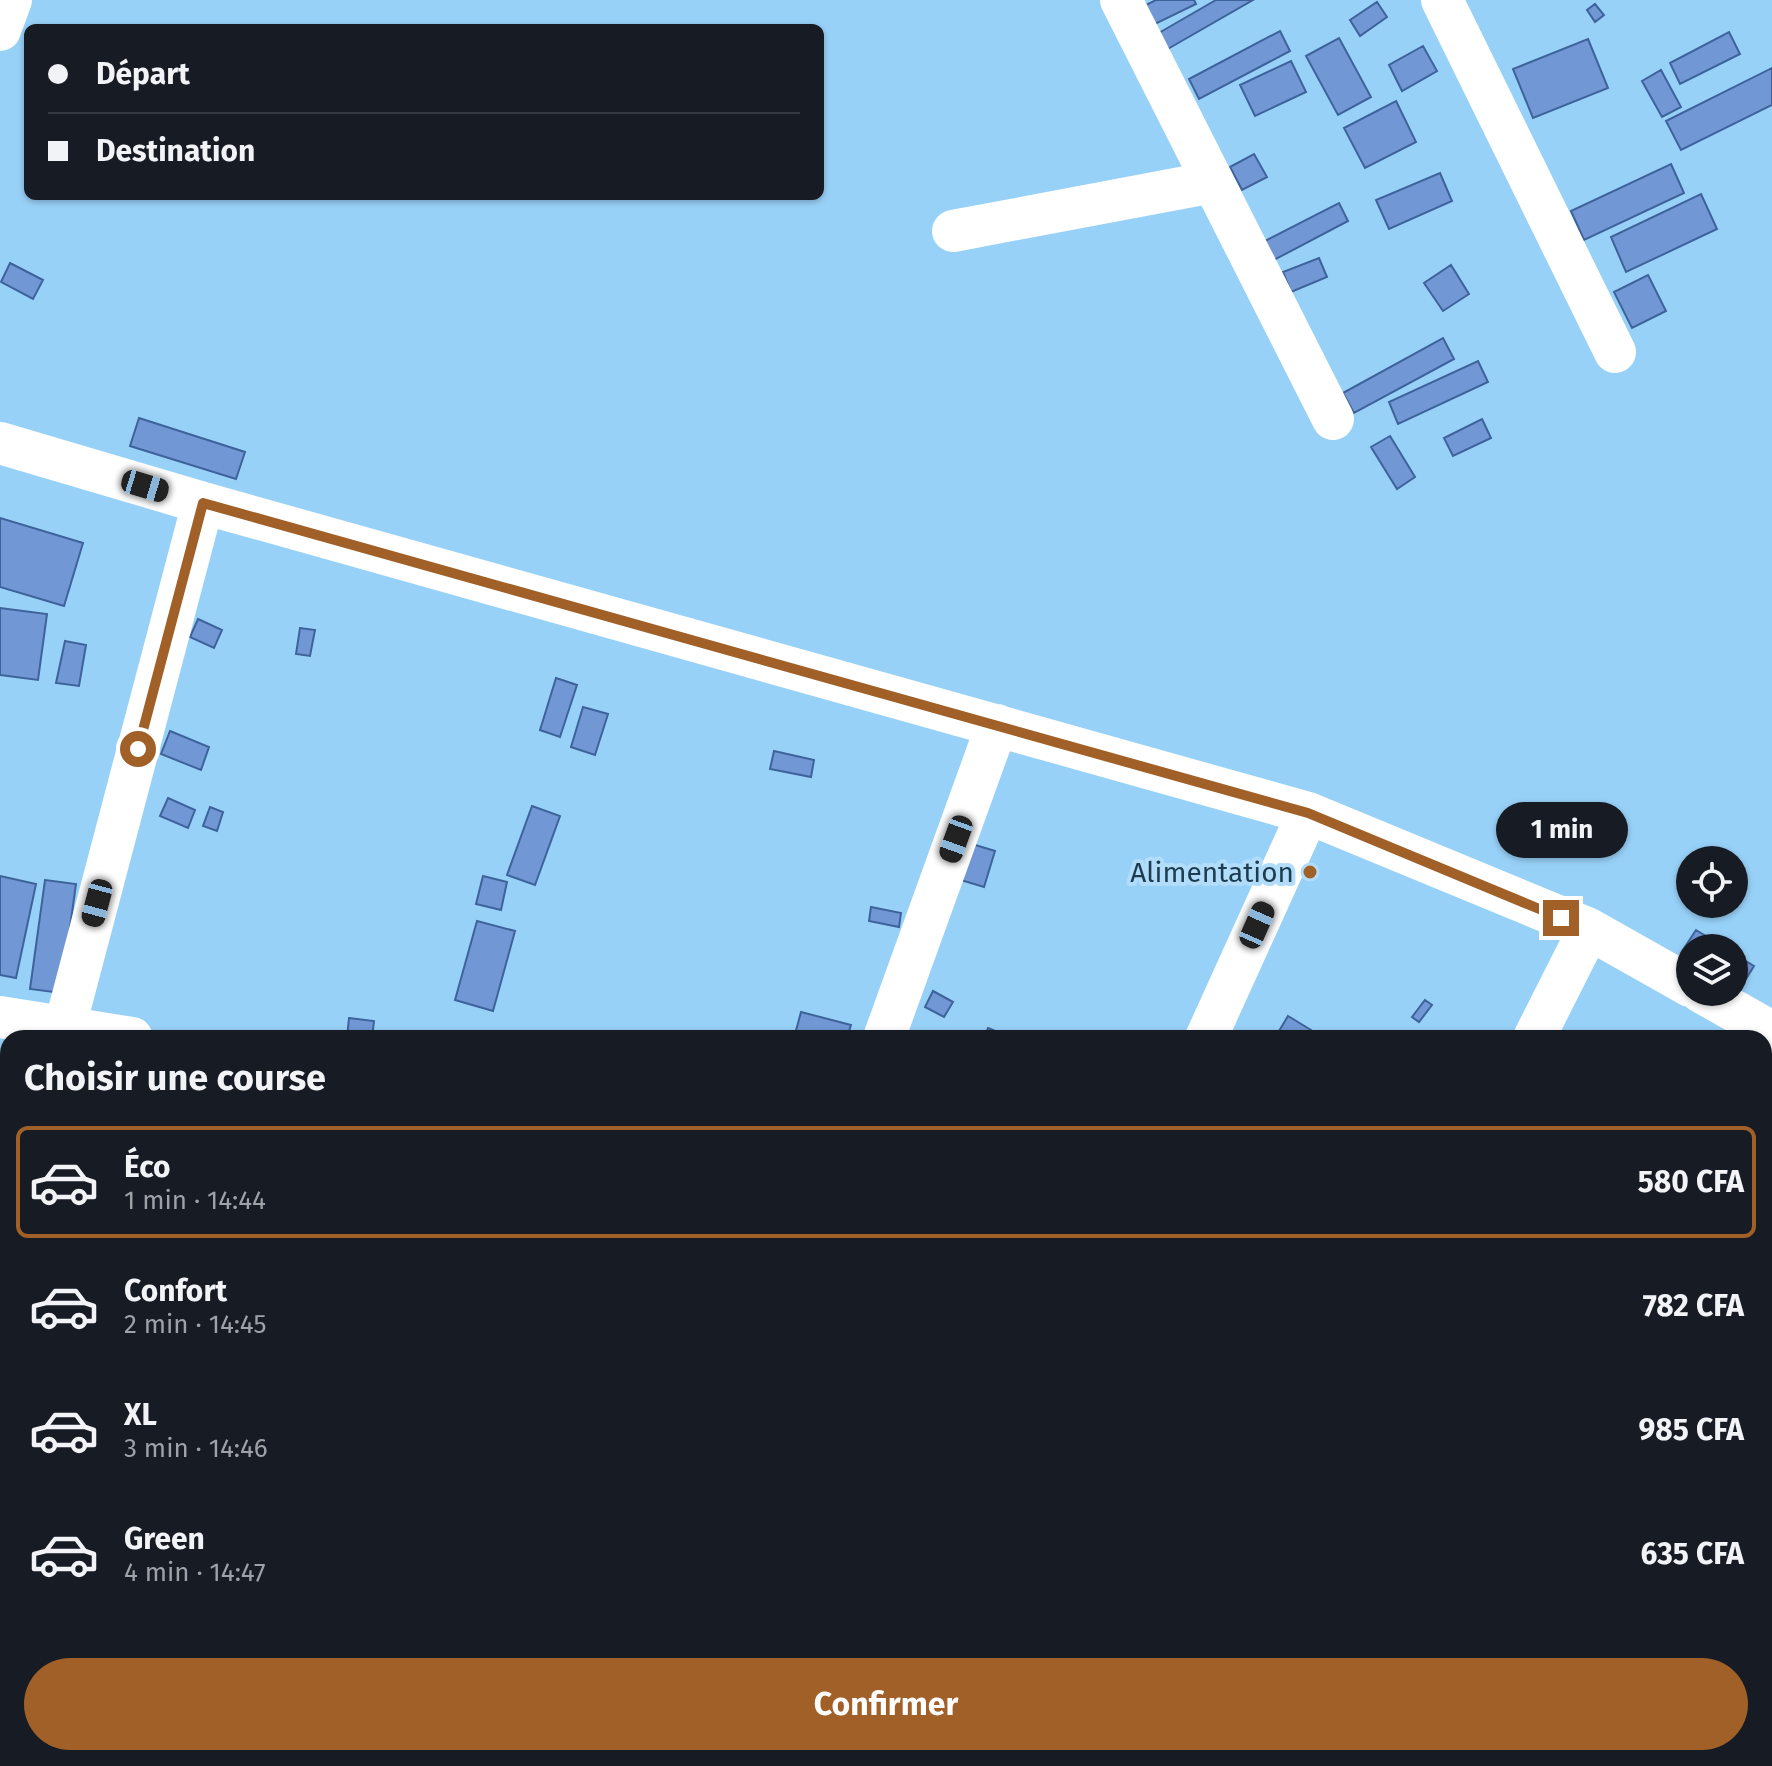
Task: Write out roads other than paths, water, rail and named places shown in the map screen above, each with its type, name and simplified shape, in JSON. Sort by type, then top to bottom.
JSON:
[{"type":"street","points":[[0,30],[11,0]]},
{"type":"street","points":[[1121,0],[1333,419]]},
{"type":"street","points":[[1442,0],[1615,352]]},
{"type":"street","points":[[953,231],[1213,182]]},
{"type":"street","points":[[0,443],[203,503],[1308,813],[1589,929],[1676,978]]},
{"type":"street","points":[[65,1026],[203,503]]},
{"type":"street","points":[[887,1030],[997,725]]},
{"type":"street","points":[[1210,1030],[1308,813]]},
{"type":"street","points":[[1538,1030],[1589,929]]},
{"type":"street","points":[[1726,1006],[1768,1030]]},
{"type":"street","points":[[0,1017],[87,1030]]},
{"type":"place","name":"Alimentation","points":[[1310,872]]}]
